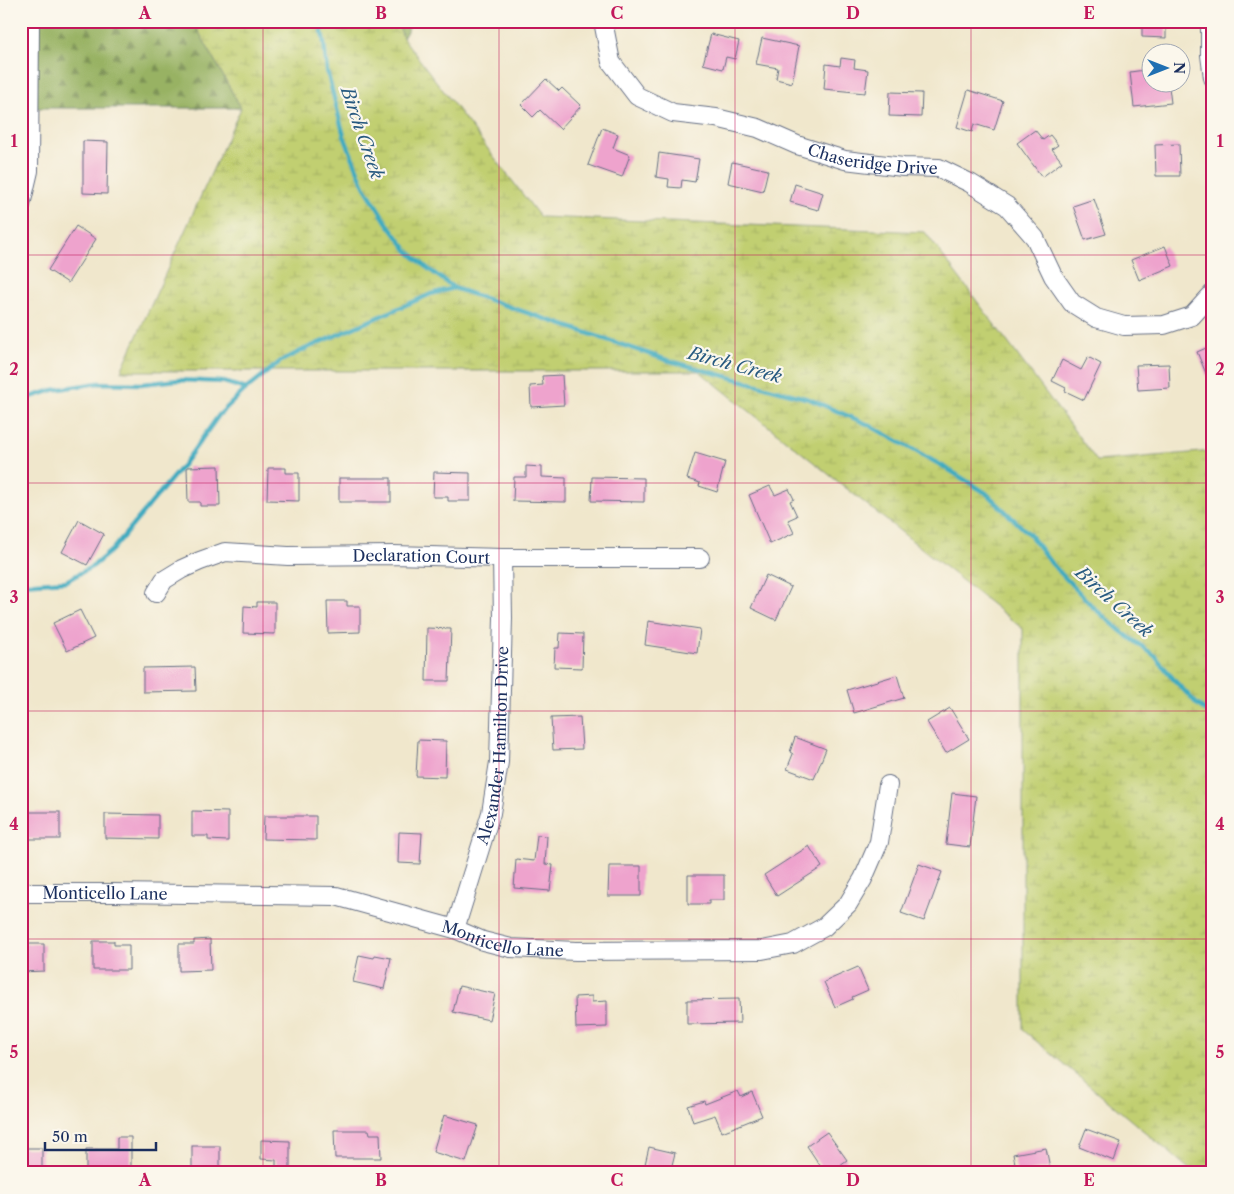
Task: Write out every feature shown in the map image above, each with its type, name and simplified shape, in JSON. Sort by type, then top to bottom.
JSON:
[{"type":"street","points":[[21,205],[29,171],[30,21]]},
{"type":"street","name":"Chaseridge Drive","points":[[603,21],[611,62],[637,96],[674,113],[716,118],[758,128],[797,145],[845,160],[903,167],[939,168],[970,183],[1007,206],[1034,238],[1053,276],[1072,303],[1096,318],[1124,326],[1164,326],[1192,316],[1213,293]]},
{"type":"street","points":[[1210,21],[1210,55],[1213,78]]},
{"type":"street","name":"Declaration Court","points":[[156,594],[164,580],[182,569],[200,560],[226,552],[288,556],[394,555],[502,558],[700,558]]},
{"type":"street","name":"Alexander Hamilton Drive","points":[[455,929],[491,813],[499,762],[503,618],[502,558]]},
{"type":"street","name":"Monticello Lane","points":[[21,893],[336,896],[455,929],[483,941],[511,948],[576,951],[762,950],[793,944],[824,927],[848,904],[863,879],[879,842],[888,785]]},
{"type":"green space","points":[[21,21],[193,21],[241,108],[21,108]]},
{"type":"green space","points":[[193,21],[397,21],[403,38],[540,217],[925,232],[1097,461],[1213,451],[1213,1173],[1194,1173],[1023,1030],[1023,629],[699,371],[121,371],[241,108]]},
{"type":"green space","points":[[397,21],[413,21],[403,38]]},
{"type":"building","points":[[1142,21],[1166,21],[1166,38],[1142,37]]},
{"type":"building","points":[[711,34],[739,41],[735,59],[726,57],[723,69],[703,64]]},
{"type":"building","points":[[762,38],[799,46],[792,83],[776,79],[778,68],[756,64]]},
{"type":"building","points":[[841,58],[855,60],[854,68],[868,70],[865,93],[824,89],[826,64],[840,66]]},
{"type":"building","points":[[1142,70],[1142,92],[1170,92],[1171,103],[1134,107],[1130,72]]},
{"type":"building","points":[[546,79],[559,91],[562,88],[581,106],[560,129],[540,110],[533,117],[521,105]]},
{"type":"building","points":[[968,90],[1003,101],[994,130],[974,124],[972,132],[957,127]]},
{"type":"building","points":[[890,92],[922,93],[921,117],[889,116]]},
{"type":"building","points":[[602,128],[618,134],[613,148],[630,155],[622,177],[588,165]]},
{"type":"building","points":[[1035,130],[1043,140],[1050,135],[1058,145],[1052,149],[1062,162],[1042,177],[1017,143]]},
{"type":"building","points":[[83,141],[108,142],[107,194],[83,193]]},
{"type":"building","points":[[1179,144],[1180,176],[1156,176],[1155,145]]},
{"type":"building","points":[[659,153],[699,159],[695,182],[682,180],[681,188],[668,187],[669,179],[656,177]]},
{"type":"building","points":[[732,162],[768,170],[763,191],[728,183]]},
{"type":"building","points":[[795,184],[823,193],[818,210],[790,202]]},
{"type":"building","points":[[1094,199],[1106,234],[1085,240],[1073,206]]},
{"type":"building","points":[[76,226],[96,239],[68,283],[48,270]]},
{"type":"building","points":[[1165,246],[1173,266],[1139,280],[1131,260]]},
{"type":"building","points":[[1213,345],[1213,390],[1197,352]]},
{"type":"building","points":[[1088,357],[1101,364],[1084,400],[1065,391],[1066,388],[1052,381],[1062,360],[1081,370]]},
{"type":"building","points":[[1169,364],[1170,388],[1138,390],[1136,365]]},
{"type":"building","points":[[562,375],[564,405],[531,407],[530,386],[543,385],[542,376]]},
{"type":"building","points":[[695,453],[725,462],[717,492],[699,486],[700,483],[687,479]]},
{"type":"building","points":[[219,466],[220,506],[200,506],[200,502],[188,502],[187,467]]},
{"type":"building","points":[[526,466],[542,467],[542,477],[566,478],[566,502],[513,501],[514,477],[526,477]]},
{"type":"building","points":[[268,468],[286,468],[286,473],[299,473],[299,501],[267,500]]},
{"type":"building","points":[[434,472],[470,473],[470,501],[448,501],[448,497],[433,497]]},
{"type":"building","points":[[592,477],[644,478],[644,502],[591,501]]},
{"type":"building","points":[[339,478],[391,478],[391,502],[339,502]]},
{"type":"building","points":[[770,486],[775,495],[789,489],[794,499],[790,501],[797,516],[788,520],[794,533],[770,544],[749,495]]},
{"type":"building","points":[[79,520],[104,534],[87,565],[62,552]]},
{"type":"building","points":[[766,575],[791,587],[776,620],[751,608]]},
{"type":"building","points":[[327,601],[347,601],[347,606],[360,606],[360,632],[328,633]]},
{"type":"building","points":[[257,602],[275,602],[275,634],[243,633],[244,606],[257,607]]},
{"type":"building","points":[[80,610],[94,638],[67,651],[53,623]]},
{"type":"building","points":[[648,621],[700,629],[697,653],[645,645]]},
{"type":"building","points":[[427,628],[451,629],[449,681],[426,681]]},
{"type":"building","points":[[560,633],[583,634],[582,668],[554,667],[555,648],[559,648]]},
{"type":"building","points":[[195,667],[196,691],[143,692],[143,668]]},
{"type":"building","points":[[897,675],[904,698],[854,713],[847,690]]},
{"type":"building","points":[[950,708],[969,739],[946,753],[927,722]]},
{"type":"building","points":[[580,717],[582,749],[553,750],[551,718]]},
{"type":"building","points":[[795,737],[826,749],[814,779],[787,769],[793,754],[790,752]]},
{"type":"building","points":[[418,740],[446,741],[445,777],[416,776]]},
{"type":"building","points":[[952,793],[976,796],[970,847],[946,844]]},
{"type":"building","points":[[192,811],[228,812],[228,841],[208,840],[208,836],[192,836]]},
{"type":"building","points":[[24,812],[60,812],[60,839],[24,839]]},
{"type":"building","points":[[105,814],[158,815],[158,839],[105,838]]},
{"type":"building","points":[[264,816],[316,816],[316,840],[263,839]]},
{"type":"building","points":[[399,832],[422,833],[420,864],[398,863]]},
{"type":"building","points":[[537,835],[547,836],[545,864],[553,865],[550,891],[514,888],[516,859],[534,861]]},
{"type":"building","points":[[809,846],[822,867],[777,896],[764,875]]},
{"type":"building","points":[[919,864],[942,872],[924,921],[901,913]]},
{"type":"building","points":[[609,866],[641,866],[641,896],[608,896]]},
{"type":"building","points":[[688,875],[724,875],[724,900],[709,900],[709,904],[688,904]]},
{"type":"building","points":[[210,939],[211,970],[179,971],[179,944],[194,944],[194,940]]},
{"type":"building","points":[[93,941],[114,941],[114,945],[129,945],[129,970],[93,970]]},
{"type":"building","points":[[21,944],[44,944],[44,971],[21,972]]},
{"type":"building","points":[[359,955],[374,958],[375,955],[391,958],[384,989],[353,982]]},
{"type":"building","points":[[858,967],[868,990],[835,1007],[824,982]]},
{"type":"building","points":[[459,986],[495,994],[489,1020],[453,1012]]},
{"type":"building","points":[[592,996],[592,1002],[607,1001],[607,1027],[576,1028],[575,997]]},
{"type":"building","points":[[739,999],[740,1023],[687,1024],[687,1000]]},
{"type":"building","points":[[738,1091],[741,1097],[752,1092],[762,1116],[722,1132],[715,1115],[693,1122],[688,1106],[704,1101],[705,1104]]},
{"type":"building","points":[[444,1115],[478,1125],[466,1162],[433,1152]]},
{"type":"building","points":[[1086,1129],[1121,1142],[1114,1161],[1079,1147]]},
{"type":"building","points":[[334,1130],[369,1130],[370,1134],[380,1134],[381,1158],[335,1158]]},
{"type":"building","points":[[827,1132],[847,1160],[829,1173],[825,1173],[807,1146]]},
{"type":"building","points":[[117,1137],[131,1137],[131,1172],[86,1172],[86,1149],[117,1149]]},
{"type":"building","points":[[261,1140],[290,1141],[290,1173],[276,1173],[276,1160],[261,1159]]},
{"type":"building","points":[[192,1146],[220,1146],[220,1173],[192,1173]]},
{"type":"building","points":[[649,1147],[675,1153],[670,1173],[643,1173]]},
{"type":"building","points":[[21,1148],[42,1148],[42,1173],[21,1173]]},
{"type":"building","points":[[1046,1148],[1050,1168],[1017,1173],[1013,1154]]},
{"type":"waterway","name":"Birch Creek","points":[[320,21],[327,71],[344,136],[364,186],[387,223],[408,251],[426,267],[454,288],[667,360],[809,399],[867,424],[946,468],[986,493],[1030,535],[1051,563],[1094,608],[1122,632],[1155,656],[1175,681],[1197,704],[1213,717]]},
{"type":"waterway","points":[[21,584],[66,581],[93,566],[112,550],[183,465],[219,415],[246,389],[281,361],[431,294],[454,288]]},
{"type":"waterway","points":[[21,400],[53,390],[98,383],[141,384],[178,380],[224,382],[246,389]]}]
